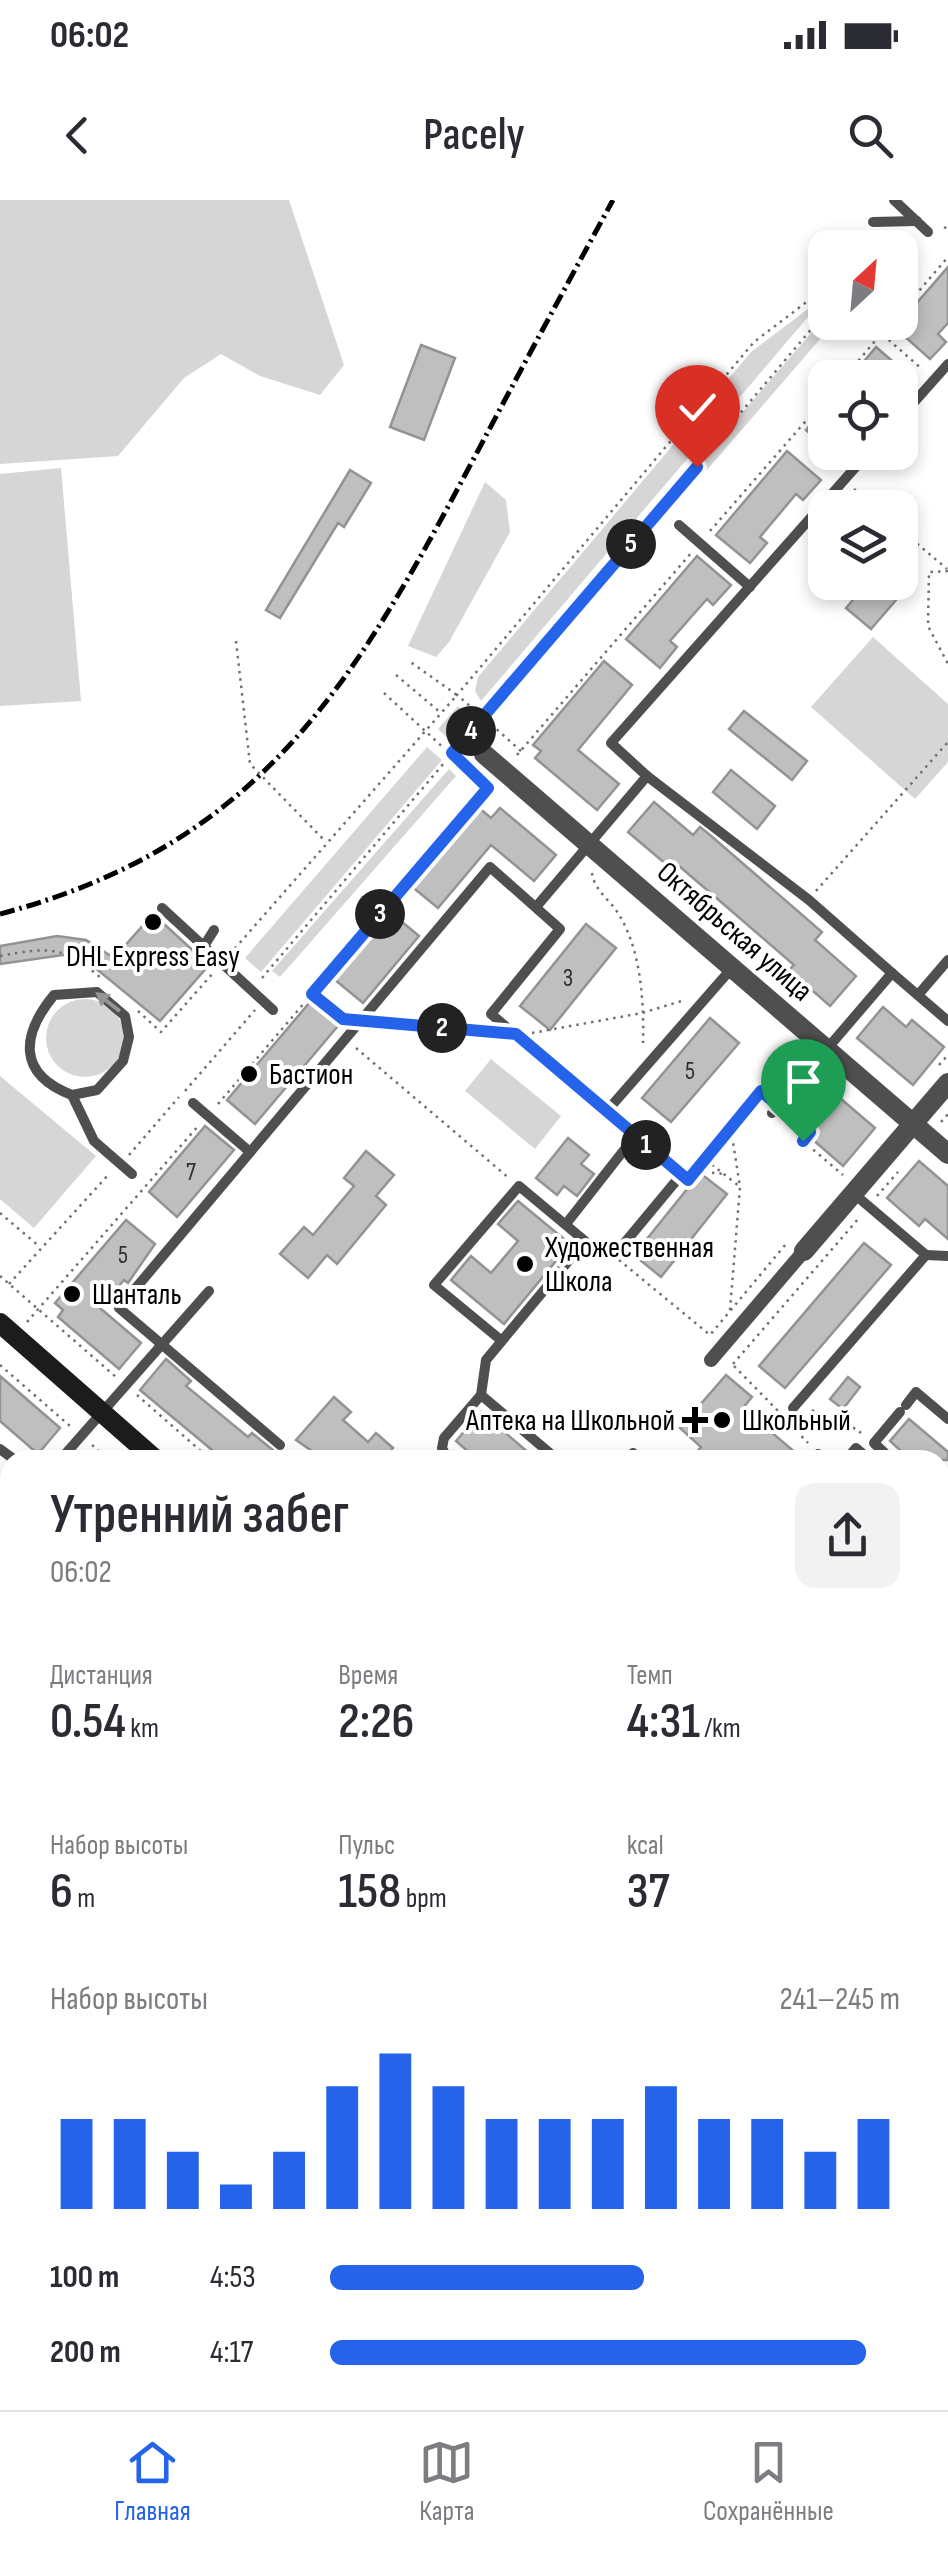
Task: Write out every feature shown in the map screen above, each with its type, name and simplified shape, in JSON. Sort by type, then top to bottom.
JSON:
[{"type":"main road","points":[[6,1328],[144,1450]]},
{"type":"street","name":"Октябрьская улица","points":[[484,754],[590,856],[732,968],[948,1154]]},
{"type":"street","points":[[711,1360],[804,1252],[848,1185],[948,1083]]},
{"type":"lane","points":[[894,200],[908,204],[928,232]]},
{"type":"lane","points":[[873,222],[917,221]]},
{"type":"lane","points":[[918,397],[948,364]]},
{"type":"lane","points":[[854,470],[612,744],[647,776],[809,900],[948,1021]]},
{"type":"lane","points":[[678,525],[750,588]]},
{"type":"lane","points":[[536,908],[590,856],[647,776]]},
{"type":"lane","points":[[280,1445],[118,1308],[490,867],[560,929],[490,1014],[680,1175],[622,1246]]},
{"type":"lane","points":[[162,908],[273,1010]]},
{"type":"lane","points":[[204,946],[214,930]]},
{"type":"lane","points":[[918,995],[948,960]]},
{"type":"lane","points":[[606,1112],[732,968]]},
{"type":"lane","points":[[776,1109],[892,973]]},
{"type":"lane","points":[[72,1095],[97,1090],[123,1061],[130,1037],[125,1016],[98,992],[54,995],[34,1020],[29,1041],[32,1063],[53,1088],[72,1095],[94,1141],[132,1174]]},
{"type":"lane","points":[[193,1103],[250,1152]]},
{"type":"lane","points":[[566,1224],[635,1136]]},
{"type":"lane","points":[[848,1185],[926,1256],[948,1256]]},
{"type":"lane","points":[[443,1450],[444,1438],[481,1395],[486,1360],[502,1341],[586,1241],[519,1186],[434,1285],[502,1341]]},
{"type":"lane","points":[[797,1404],[926,1256]]},
{"type":"lane","points":[[68,1450],[210,1290]]},
{"type":"lane","points":[[881,1450],[874,1443],[916,1392],[948,1420]]},
{"type":"lane","points":[[481,1395],[546,1450]]},
{"type":"path","points":[[918,291],[948,257]]},
{"type":"path","points":[[134,1008],[161,1032],[441,714],[754,342],[808,301]]},
{"type":"path","points":[[126,1160],[256,1009],[244,998],[808,334]]},
{"type":"path","points":[[860,360],[877,340]]},
{"type":"path","points":[[889,340],[934,379]]},
{"type":"path","points":[[516,756],[808,419]]},
{"type":"path","points":[[844,481],[854,490]]},
{"type":"path","points":[[918,544],[948,570]]},
{"type":"path","points":[[948,570],[929,572],[928,626],[948,664]]},
{"type":"path","points":[[236,641],[250,764],[327,844]]},
{"type":"path","points":[[410,661],[457,695],[520,750]]},
{"type":"path","points":[[396,675],[441,714]]},
{"type":"path","points":[[384,693],[488,788]]},
{"type":"path","points":[[809,900],[948,742]]},
{"type":"path","points":[[6,1328],[41,1311],[493,782]]},
{"type":"path","points":[[590,856],[593,882],[620,915],[640,973],[642,1071]]},
{"type":"path","points":[[0,956],[47,947],[80,959],[107,984]]},
{"type":"path","points":[[312,994],[343,1019],[516,1034],[552,1032],[711,992]]},
{"type":"path","points":[[345,1039],[519,1186]]},
{"type":"path","points":[[680,1175],[688,1180],[761,1091],[776,1109],[810,1132],[803,1141],[848,1185]]},
{"type":"path","points":[[941,1122],[948,1114]]},
{"type":"path","points":[[730,1311],[740,1187],[731,1128]]},
{"type":"path","points":[[705,1159],[740,1187]]},
{"type":"path","points":[[9,1284],[114,1168]]},
{"type":"path","points":[[696,1170],[724,1174]]},
{"type":"path","points":[[0,1214],[41,1248]]},
{"type":"path","points":[[586,1241],[615,1258],[710,1335],[730,1311],[804,1252]]},
{"type":"path","points":[[804,1252],[733,1364],[814,1450]]},
{"type":"path","points":[[0,1276],[200,1450]]},
{"type":"path","points":[[0,1365],[98,1450]]},
{"type":"path","points":[[797,1404],[828,1424],[853,1426],[874,1443]]},
{"type":"shaded area","points":[[0,200],[289,200],[344,365],[320,395],[260,376],[221,354],[184,378],[118,456],[0,464]]},
{"type":"shaded area","points":[[808,309],[808,316],[481,701],[475,691],[478,677],[751,352]]},
{"type":"shaded area","points":[[808,337],[808,340],[819,340],[494,716],[486,709]]},
{"type":"shaded area","points":[[61,468],[81,701],[0,706],[0,474]]},
{"type":"shaded area","points":[[485,482],[506,500],[510,532],[449,642],[436,657],[408,646]]},
{"type":"shaded area","points":[[873,637],[948,704],[948,762],[915,799],[811,707]]},
{"type":"shaded area","points":[[458,706],[474,720],[453,743],[438,729]]},
{"type":"shaded area","points":[[427,747],[442,760],[261,972],[245,958]]},
{"type":"shaded area","points":[[449,769],[456,776],[280,977],[272,971]]},
{"type":"shaded area","points":[[77,999],[93,999],[118,1016],[124,1038],[118,1060],[107,1071],[93,1077],[77,1077],[52,1060],[46,1046],[46,1030],[63,1005]]},
{"type":"shaded area","points":[[491,1059],[561,1116],[535,1149],[465,1091]]},
{"type":"shaded area","points":[[0,1076],[96,1156],[34,1228],[0,1199]]},
{"type":"building","points":[[948,267],[948,323],[938,334],[946,342],[930,359],[909,340],[918,340],[918,302]]},
{"type":"building","points":[[421,345],[455,358],[424,440],[390,427]]},
{"type":"building","points":[[876,347],[891,360],[865,360]]},
{"type":"building","points":[[787,451],[821,480],[803,500],[796,494],[760,537],[767,543],[750,563],[716,535]]},
{"type":"building","points":[[350,470],[371,483],[344,527],[338,523],[280,618],[266,610]]},
{"type":"building","points":[[697,556],[731,585],[713,605],[707,599],[670,641],[677,647],[660,668],[626,639]]},
{"type":"building","points":[[853,600],[896,600],[871,629],[846,608]]},
{"type":"building","points":[[604,661],[632,685],[578,750],[619,784],[597,810],[535,758],[541,751],[533,745]]},
{"type":"building","points":[[744,711],[807,761],[792,780],[729,729]]},
{"type":"building","points":[[731,770],[775,806],[757,829],[713,792]]},
{"type":"building","points":[[654,802],[693,835],[700,827],[822,932],[815,940],[856,976],[830,1006],[789,970],[794,965],[728,908],[672,860],[667,865],[628,832]]},
{"type":"building","points":[[477,806],[491,818],[500,808],[556,855],[534,881],[491,845],[438,908],[410,885]]},
{"type":"building","points":[[390,912],[419,936],[363,1003],[334,979]]},
{"type":"building","points":[[153,914],[209,965],[160,1021],[77,953],[0,964],[0,946],[57,936],[86,940],[114,958]]},
{"type":"building","points":[[586,924],[616,948],[550,1030],[520,1006]]},
{"type":"building","points":[[310,1002],[338,1026],[255,1124],[227,1100]]},
{"type":"building","points":[[883,1007],[906,1027],[912,1020],[944,1047],[913,1085],[857,1038]]},
{"type":"building","points":[[710,1018],[739,1043],[671,1122],[642,1098]]},
{"type":"building","points":[[820,1081],[875,1128],[843,1166],[811,1138],[817,1131],[794,1111]]},
{"type":"building","points":[[205,1126],[234,1150],[177,1217],[149,1192]]},
{"type":"building","points":[[568,1138],[589,1155],[581,1164],[594,1174],[577,1196],[564,1186],[557,1195],[536,1178]]},
{"type":"building","points":[[366,1151],[394,1175],[376,1196],[386,1205],[337,1264],[327,1255],[308,1278],[280,1254],[304,1227],[313,1235],[354,1186],[344,1178]]},
{"type":"building","points":[[919,1161],[948,1186],[948,1239],[925,1219],[919,1226],[887,1198]]},
{"type":"building","points":[[700,1173],[727,1194],[661,1277],[634,1255]]},
{"type":"building","name":"Художественная Школа","points":[[518,1201],[570,1244],[504,1324],[451,1280],[471,1256],[491,1273],[518,1241],[498,1224]]},
{"type":"building","points":[[126,1220],[155,1244],[128,1283],[124,1280],[100,1308],[141,1343],[119,1369],[58,1317],[63,1310],[55,1303]]},
{"type":"building","points":[[864,1243],[891,1265],[785,1388],[759,1366]]},
{"type":"building","points":[[166,1359],[191,1381],[186,1386],[248,1437],[252,1433],[273,1450],[212,1450],[140,1390]]},
{"type":"building","name":"Школьный","points":[[726,1375],[752,1397],[743,1408],[792,1450],[698,1450],[701,1447],[680,1428]]},
{"type":"building","points":[[0,1376],[60,1428],[41,1450],[33,1450],[0,1421]]},
{"type":"building","points":[[848,1377],[860,1387],[843,1409],[830,1399]]},
{"type":"building","points":[[334,1397],[351,1412],[343,1420],[368,1442],[376,1433],[393,1448],[310,1450],[296,1440]]},
{"type":"building","points":[[481,1412],[525,1450],[466,1450],[456,1441]]},
{"type":"building","points":[[909,1419],[946,1450],[900,1450],[890,1441]]},
{"type":"railway","points":[[0,914],[90,884],[167,845],[233,799],[290,744],[340,683],[386,615],[613,200]]},
{"type":"place","name":"DHL Express Easy","points":[[153,922]]},
{"type":"place","name":"Бастион","points":[[249,1074]]},
{"type":"place","name":"Художественная Школа","points":[[525,1264]]},
{"type":"place","name":"Шанталь","points":[[72,1294]]},
{"type":"place","name":"Аптека на Школьной","points":[[695,1420]]},
{"type":"place","name":"Школьный","points":[[722,1420]]},
{"type":"route","points":[[697,467],[452,753],[488,788],[312,994],[343,1019],[516,1034],[688,1180],[761,1091],[810,1132],[803,1141]]}]
